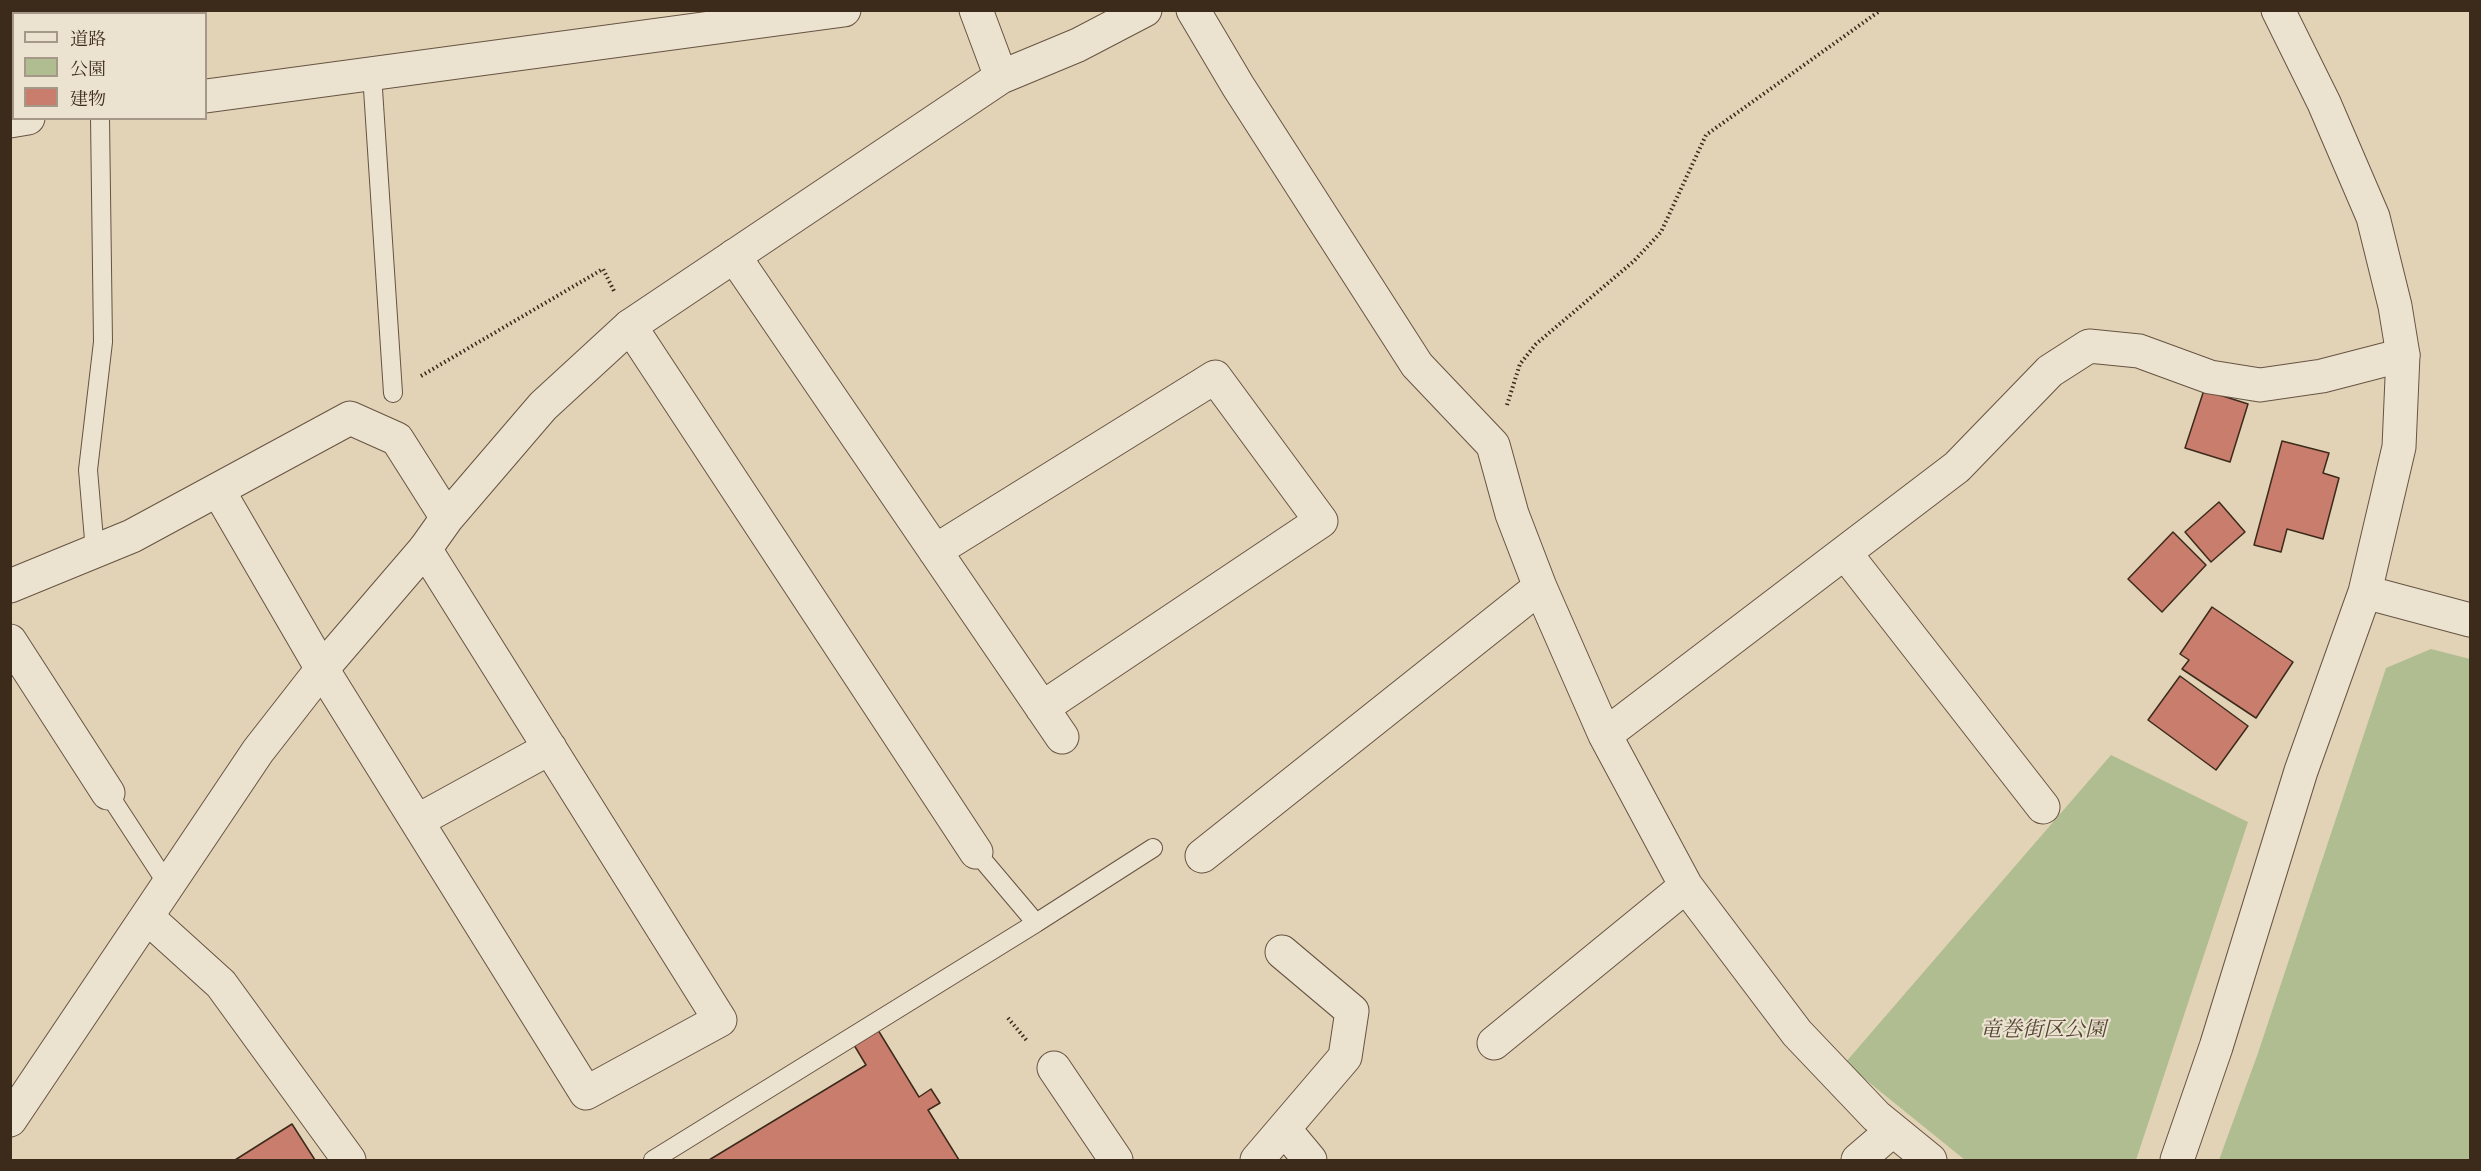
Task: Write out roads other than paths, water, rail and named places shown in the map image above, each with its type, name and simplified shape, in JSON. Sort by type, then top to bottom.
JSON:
[{"type":"street","points":[[207,96],[844,10]]},
{"type":"street","points":[[976,10],[1001,77]]},
{"type":"street","points":[[10,1120],[258,751],[322,669],[543,406],[630,326],[1001,77],[1078,45],[1144,10]]},
{"type":"street","points":[[1193,10],[1238,86],[1417,365],[1493,445],[1512,514],[1540,587],[1605,735],[1686,886],[1797,1033],[1876,1116],[1930,1161]]},
{"type":"street","points":[[2177,1161],[2216,1047],[2301,771],[2365,592],[2399,447],[2403,355],[2395,306],[2373,217],[2324,103],[2278,10]]},
{"type":"street","points":[[734,256],[1062,737]]},
{"type":"street","points":[[630,326],[976,852]]},
{"type":"street","points":[[1605,735],[1958,467],[2050,371],[2089,346],[2139,351],[2210,377],[2260,385],[2322,376],[2403,355]]},
{"type":"street","points":[[935,551],[1215,377],[1321,521],[1042,708]]},
{"type":"street","points":[[10,586],[132,536],[350,418],[397,440],[447,518]]},
{"type":"street","points":[[218,490],[322,669],[586,1093],[720,1020],[425,549]]},
{"type":"street","points":[[1845,553],[2043,807]]},
{"type":"street","points":[[1202,856],[1540,587]]},
{"type":"street","points":[[2365,592],[2470,620]]},
{"type":"street","points":[[10,641],[108,793]]},
{"type":"street","points":[[417,821],[550,748]]},
{"type":"street","points":[[1494,1043],[1686,886]]},
{"type":"street","points":[[147,917],[220,984],[349,1161]]},
{"type":"street","points":[[1257,1161],[1345,1057],[1352,1011],[1282,951]]},
{"type":"street","points":[[1054,1068],[1116,1161]]},
{"type":"street","points":[[1285,1130],[1310,1161]]},
{"type":"street","points":[[1858,1161],[1893,1130]]},
{"type":"lane","points":[[372,74],[393,393]]},
{"type":"lane","points":[[95,551],[88,470],[103,342],[100,120]]},
{"type":"lane","points":[[108,793],[168,885]]},
{"type":"lane","points":[[653,1161],[1153,848]]},
{"type":"lane","points":[[976,852],[1036,923]]},
{"type":"park label","name":"竜巻街区公園","points":[[2043,1031]]}]
